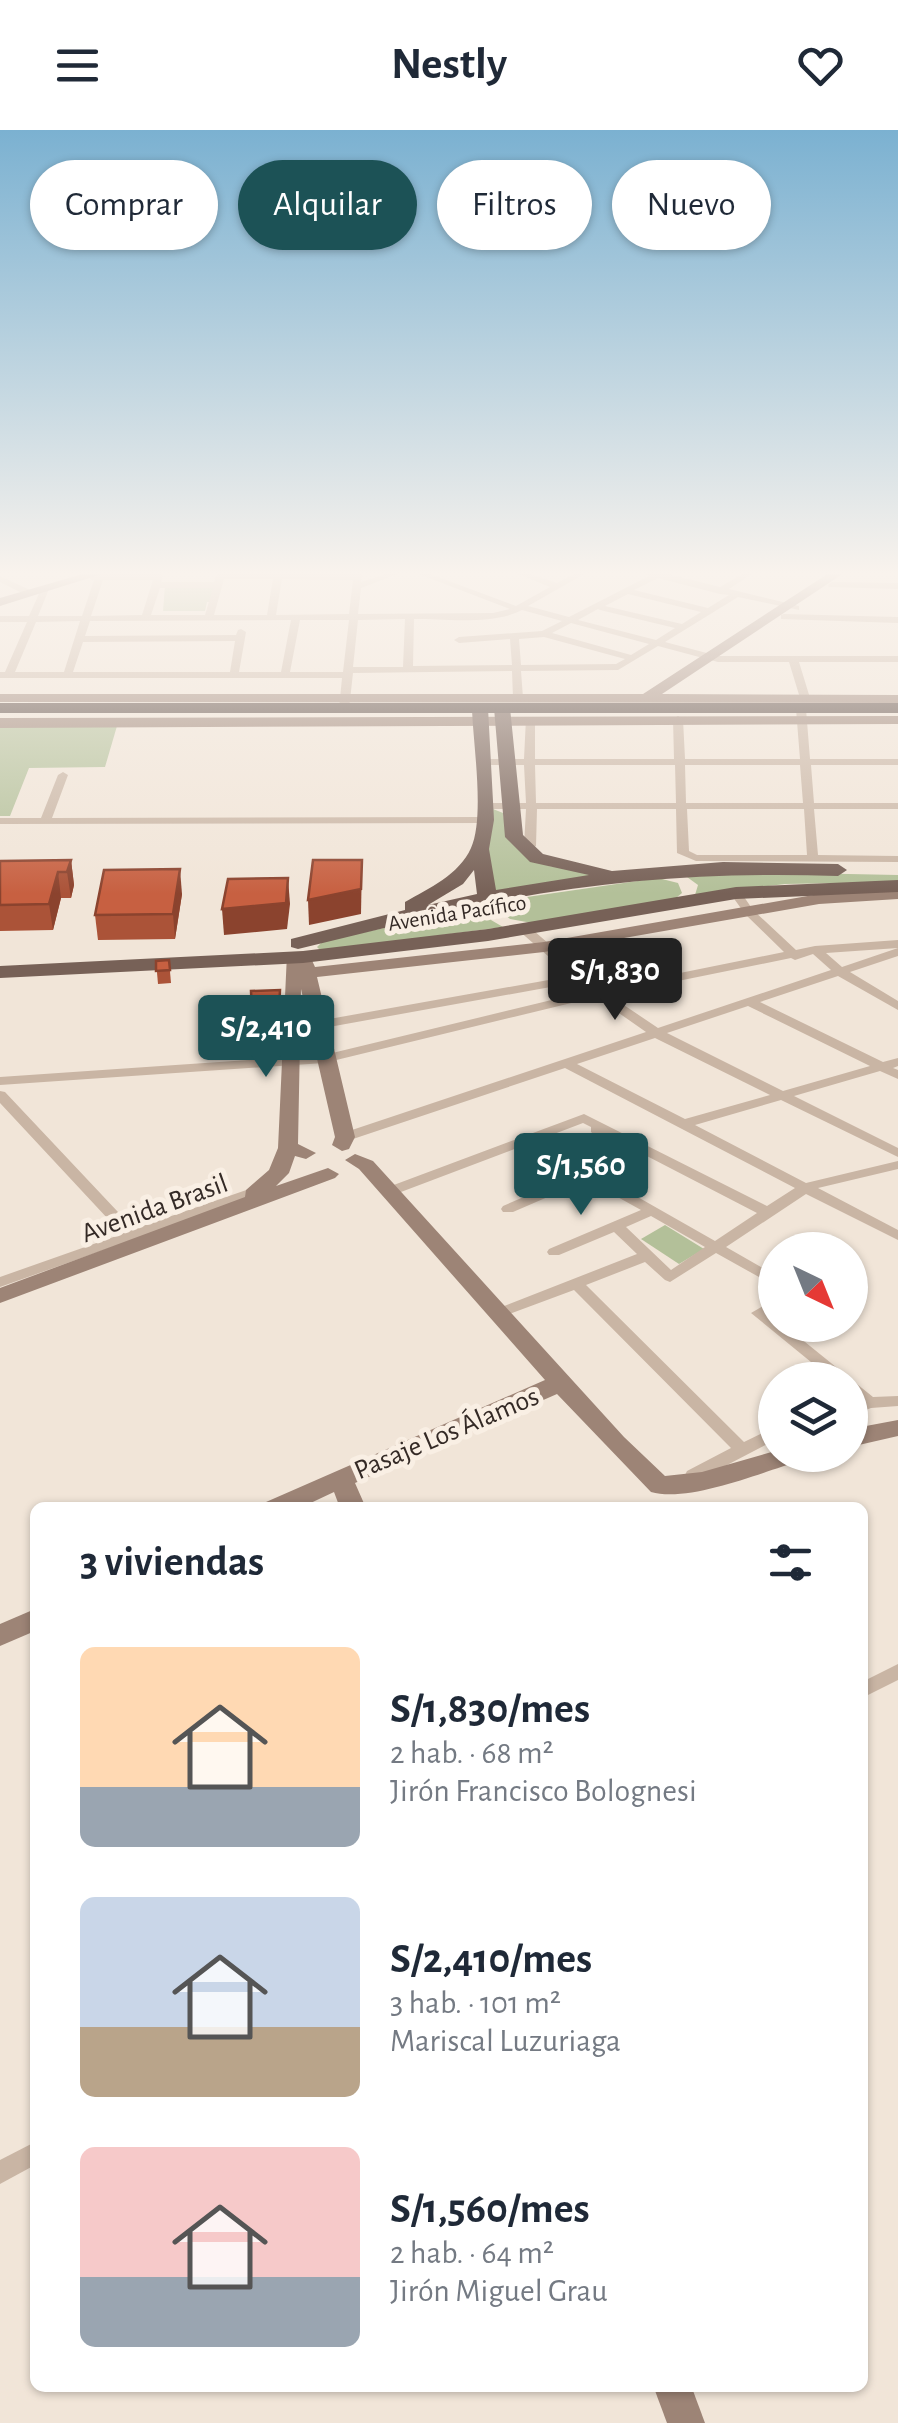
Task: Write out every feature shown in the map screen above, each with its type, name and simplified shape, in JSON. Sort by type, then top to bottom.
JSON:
[{"type":"highway","points":[[0,708],[197,709],[345,703],[386,715],[480,715],[508,709],[643,703],[675,709],[898,708]]},
{"type":"main road","points":[[643,703],[679,680]]},
{"type":"main road","points":[[345,703],[508,709],[530,720],[675,709],[676,690],[688,680]]},
{"type":"main road","points":[[0,698],[78,698],[197,709],[386,715]]},
{"type":"main road","points":[[804,709],[898,699]]},
{"type":"main road","points":[[0,723],[197,709]]},
{"type":"main road","points":[[508,709],[504,762],[509,815]]},
{"type":"main road","points":[[804,709],[898,720]]},
{"type":"main road","name":"Avenida Pacífico","points":[[480,715],[485,813],[480,849],[486,899]]},
{"type":"main road","name":"Avenida Pacífico","points":[[509,815],[521,847],[537,858],[608,872],[654,874]]},
{"type":"main road","points":[[346,931],[436,894],[456,880],[480,849]]},
{"type":"main road","points":[[654,874],[712,868],[898,871]]},
{"type":"main road","points":[[654,874],[674,876],[686,884],[688,894],[677,902]]},
{"type":"main road","name":"Avenida Pacífico","points":[[0,961],[298,955],[346,931],[486,899],[654,874]]},
{"type":"main road","points":[[298,955],[544,947],[898,890]]},
{"type":"main road","name":"Avenida Pacífico","points":[[0,972],[298,955],[488,935],[736,893],[898,890]]},
{"type":"main road","points":[[486,899],[494,918],[522,927]]},
{"type":"main road","points":[[298,955],[347,1148],[614,1443],[660,1486],[702,1481],[758,1465]]},
{"type":"main road","points":[[298,955],[292,1068],[299,1153],[311,1170],[328,1174]]},
{"type":"main road","points":[[240,1207],[299,1153],[318,1145],[347,1148]]},
{"type":"main road","name":"Avenida Brasil","points":[[0,1296],[135,1239],[346,1170],[347,1148]]},
{"type":"main road","name":"Pasaje Los Álamos","points":[[288,1502],[562,1382]]},
{"type":"main road","points":[[868,1434],[898,1428]]},
{"type":"main road","points":[[340,1478],[350,1502]]},
{"type":"main road","points":[[0,1636],[30,1621]]},
{"type":"main road","points":[[674,2392],[686,2423]]},
{"type":"street","points":[[78,698],[85,680]]},
{"type":"street","points":[[197,709],[209,680]]},
{"type":"street","points":[[345,703],[346,680]]},
{"type":"street","points":[[508,709],[515,680]]},
{"type":"street","points":[[798,680],[804,709],[813,859]]},
{"type":"street","points":[[675,709],[681,762],[683,853],[696,858],[898,859]]},
{"type":"street","points":[[530,720],[528,761],[534,805],[530,846]]},
{"type":"street","points":[[482,762],[898,762]]},
{"type":"street","points":[[45,821],[63,775]]},
{"type":"street","points":[[0,821],[509,815],[534,805],[898,806]]},
{"type":"street","points":[[736,893],[749,912],[795,956]]},
{"type":"street","points":[[522,927],[598,994],[656,1033],[898,1152]]},
{"type":"street","points":[[0,1093],[292,1068],[598,994],[816,950],[898,944]]},
{"type":"street","points":[[816,950],[842,973],[898,1006]]},
{"type":"street","points":[[347,1148],[564,1062],[898,952]]},
{"type":"street","points":[[318,1026],[578,978]]},
{"type":"street","points":[[882,995],[898,991]]},
{"type":"street","points":[[749,1002],[891,1065],[898,1075]]},
{"type":"street","points":[[564,1062],[898,1236]]},
{"type":"street","points":[[684,1124],[891,1065]]},
{"type":"street","points":[[0,1081],[292,1068]]},
{"type":"street","points":[[0,1093],[135,1239]]},
{"type":"street","points":[[508,1209],[626,1158],[584,1118]]},
{"type":"street","points":[[388,1192],[584,1118],[767,1212]]},
{"type":"street","points":[[617,1226],[670,1276],[806,1187],[898,1166]]},
{"type":"street","points":[[591,1176],[758,1272]]},
{"type":"street","points":[[0,1282],[135,1239],[260,1190]]},
{"type":"street","points":[[554,1252],[652,1211]]},
{"type":"street","points":[[500,1313],[647,1256]]},
{"type":"street","points":[[576,1283],[742,1448]]},
{"type":"street","points":[[795,1342],[820,1362]]},
{"type":"street","points":[[869,1403],[898,1402]]},
{"type":"street","points":[[702,1481],[692,1476],[758,1441]]},
{"type":"street","points":[[868,1688],[898,1671]]},
{"type":"street","points":[[0,2173],[30,2157]]},
{"type":"green space","points":[[0,726],[117,726],[105,767],[29,768],[10,816],[0,816]]},
{"type":"green space","points":[[493,809],[503,813],[506,831],[549,866],[617,874],[488,895],[488,812]]},
{"type":"green space","points":[[750,872],[898,875],[898,882],[785,884],[695,895],[698,885],[687,877]]},
{"type":"green space","points":[[658,878],[678,883],[682,893],[676,898],[532,923],[510,919],[497,908],[500,901]]},
{"type":"green space","points":[[483,907],[491,920],[503,927],[321,951],[317,947],[323,941]]},
{"type":"green space","points":[[665,1225],[704,1249],[679,1264],[641,1239]]},
{"type":"building","points":[[71,860],[67,872],[58,872],[49,904],[0,905],[0,861]]},
{"type":"building","points":[[313,860],[362,860],[361,889],[308,900]]},
{"type":"building","points":[[180,869],[173,914],[95,915],[104,870]]},
{"type":"building","points":[[288,878],[286,903],[222,909],[228,879]]},
{"type":"building","points":[[169,960],[170,970],[156,971],[156,961]]},
{"type":"building","points":[[280,990],[278,1031],[253,1032],[251,991]]}]
